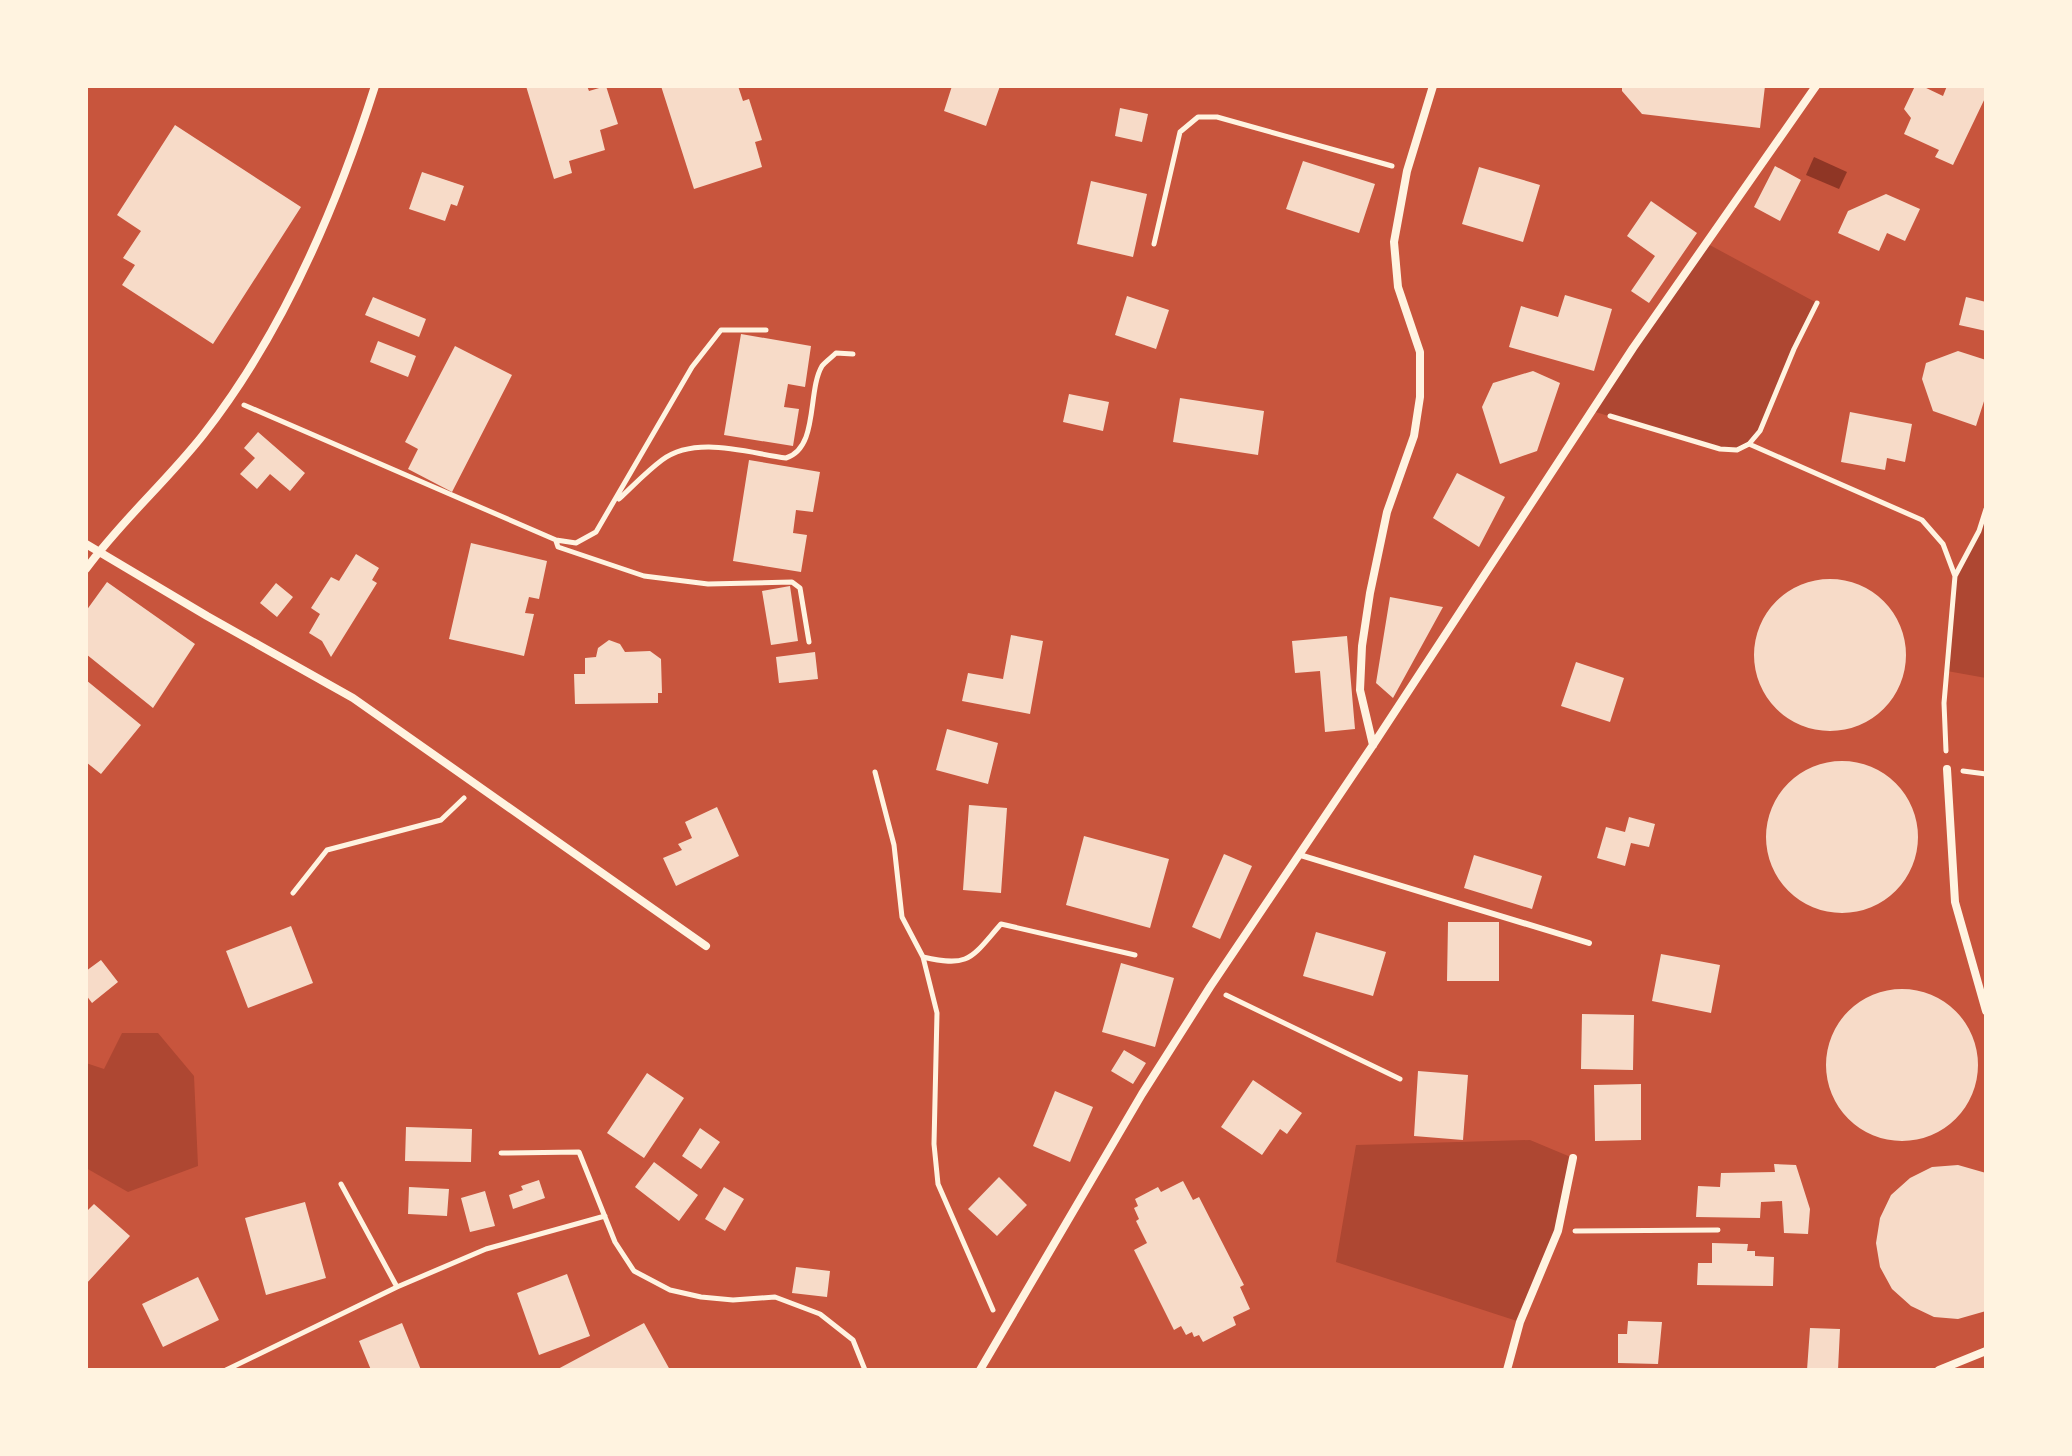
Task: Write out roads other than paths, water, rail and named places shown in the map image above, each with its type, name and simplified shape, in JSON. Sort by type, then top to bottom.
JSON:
[{"type":"street","points":[[86,569],[202,436],[248,373],[296,287],[355,149],[375,86]]},
{"type":"street","points":[[1373,745],[1360,690],[1362,646],[1387,512],[1414,436],[1420,397],[1420,352],[1398,287],[1394,242],[1407,171],[1433,86]]},
{"type":"street","points":[[980,1370],[1142,1094],[1210,987],[1633,348],[1816,86]]},
{"type":"street","points":[[86,544],[353,698],[706,946]]},
{"type":"street","points":[[1947,769],[1955,902],[1986,1011]]},
{"type":"street","points":[[1507,1370],[1520,1322],[1558,1231],[1573,1158]]},
{"type":"street","points":[[1939,1370],[1986,1351]]},
{"type":"lane","points":[[1300,855],[1589,943]]}]
